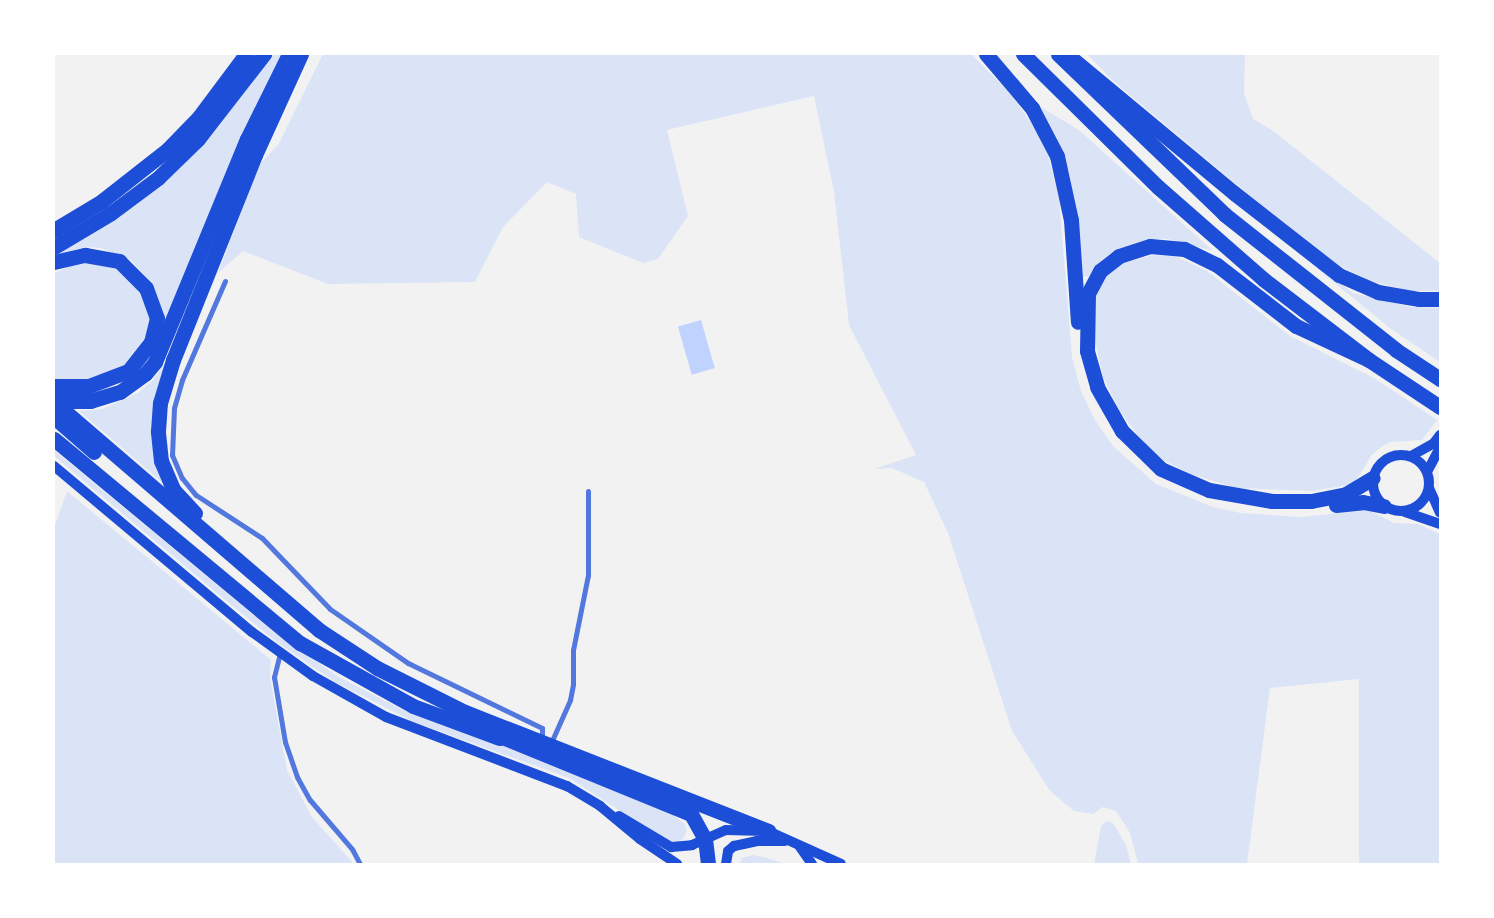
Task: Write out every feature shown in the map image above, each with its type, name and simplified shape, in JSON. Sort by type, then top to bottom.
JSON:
[{"type":"highway","points":[[213,99],[234,54]]},
{"type":"highway","points":[[54,230],[102,201],[147,167],[186,131],[213,99],[246,54]]},
{"type":"highway","points":[[54,247],[110,213],[158,178],[210,126],[264,54]]},
{"type":"highway","points":[[56,408],[120,392],[145,374],[155,362],[247,139],[289,54]]},
{"type":"highway","points":[[275,83],[293,54]]},
{"type":"highway","points":[[258,579],[174,489],[161,461],[160,403],[173,360],[255,155],[301,54]]},
{"type":"highway","points":[[986,54],[1032,108],[1057,156],[1071,220],[1083,373],[1096,406],[1128,452],[1172,484],[1229,504],[1291,510],[1348,502],[1384,506]]},
{"type":"highway","points":[[1021,54],[1211,234],[1263,279],[1369,360],[1440,407]]},
{"type":"highway","points":[[1058,54],[1224,214],[1396,350],[1440,379]]},
{"type":"highway","points":[[1066,54],[1234,193],[1339,275],[1392,296],[1440,299]]},
{"type":"highway","points":[[1369,360],[1296,326],[1217,265],[1184,249],[1150,246],[1119,256],[1100,271],[1088,294],[1087,351],[1097,387],[1122,431],[1161,469],[1209,490],[1272,502],[1311,501],[1346,494],[1373,478]]},
{"type":"highway","points":[[54,262],[86,255],[118,261],[146,288],[156,318],[151,342],[128,371],[89,386],[54,386]]},
{"type":"highway","points":[[1422,395],[1440,403]]},
{"type":"highway","points":[[56,408],[319,630],[399,681],[465,712],[768,831]]},
{"type":"highway","points":[[56,408],[342,656],[418,700],[514,743]]},
{"type":"highway","points":[[54,439],[300,643],[344,670],[420,709],[679,807],[691,814],[705,838],[708,864]]},
{"type":"main road","points":[[1440,434],[1434,442],[1411,456],[1399,455],[1387,458],[1378,467],[1373,478],[1375,494],[1384,506],[1440,524]]},
{"type":"main road","points":[[1440,448],[1427,472],[1429,488],[1440,513]]},
{"type":"main road","points":[[1411,456],[1427,472]]},
{"type":"main road","points":[[54,466],[280,653],[386,717],[545,776],[671,847],[679,848],[726,830],[768,831],[841,864]]},
{"type":"main road","points":[[1402,511],[1420,504],[1429,488]]},
{"type":"main road","points":[[600,806],[640,840],[677,864]]},
{"type":"main road","points":[[726,864],[728,851],[734,846],[758,841],[793,842],[812,864]]},
{"type":"street","points":[[225,282],[182,380],[174,408],[172,455],[182,478],[196,496],[262,538],[330,609],[408,663],[542,728],[546,744]]},
{"type":"street","points":[[546,744],[570,700],[573,684],[573,650],[588,575],[588,491]]},
{"type":"street","points":[[280,653],[274,677],[285,742],[297,777],[310,800],[352,849],[360,864]]},
{"type":"shaded area","points":[[272,54],[283,54],[162,336],[163,318],[158,297],[147,278],[132,261],[101,248],[86,247],[60,254],[59,252],[122,214],[176,171],[219,126]]},
{"type":"shaded area","points":[[323,54],[971,54],[1012,95],[1045,144],[1059,198],[1072,357],[1081,391],[1095,420],[1113,446],[1156,484],[1213,507],[1241,513],[1301,517],[1368,510],[1394,523],[1418,524],[1440,534],[1440,864],[1359,864],[1359,679],[1270,688],[1247,864],[1138,864],[1130,833],[1116,811],[1103,807],[1093,814],[1074,811],[1050,791],[1012,731],[948,533],[924,482],[892,468],[874,469],[916,455],[849,325],[834,192],[814,96],[667,130],[688,216],[658,259],[643,263],[579,237],[576,194],[547,182],[503,227],[475,282],[328,284],[243,251],[218,273],[259,165],[278,145]]},
{"type":"shaded area","points":[[1087,54],[1245,54],[1244,93],[1253,119],[1272,130],[1440,263],[1440,291],[1407,291],[1368,280],[1338,265],[1253,198],[1112,80]]},
{"type":"shaded area","points":[[1041,107],[1079,130],[1213,251],[1168,239],[1149,239],[1115,250],[1099,262],[1089,276],[1081,277],[1070,176],[1057,139]]},
{"type":"shaded area","points":[[1291,247],[1353,293],[1411,307],[1440,308],[1440,362],[1391,329]]},
{"type":"shaded area","points":[[1158,254],[1177,257],[1207,271],[1290,336],[1374,378],[1437,420],[1422,440],[1391,442],[1381,447],[1371,456],[1354,484],[1313,491],[1237,488],[1191,474],[1163,460],[1142,441],[1119,410],[1103,377],[1095,341],[1094,308],[1098,289],[1107,274],[1120,264]]},
{"type":"shaded area","points":[[81,262],[117,268],[136,283],[150,318],[149,330],[130,362],[89,380],[54,380],[54,273]]},
{"type":"shaded area","points":[[168,360],[163,483],[79,411],[102,409],[138,393],[153,380]]},
{"type":"shaded area","points":[[54,450],[279,636],[339,677],[403,710],[517,750],[670,813],[684,823],[687,830],[684,838],[679,842],[667,841],[569,778],[414,722],[335,682],[278,643],[224,599],[54,456]]},
{"type":"shaded area","points":[[67,491],[271,660],[270,678],[287,770],[312,817],[354,864],[54,864],[54,528]]},
{"type":"shaded area","points":[[1107,821],[1113,823],[1126,845],[1131,864],[1094,864],[1101,826]]},
{"type":"shaded area","points":[[753,855],[787,864],[739,864],[742,858]]},
{"type":"water","points":[[701,320],[715,368],[692,375],[678,327]]}]
